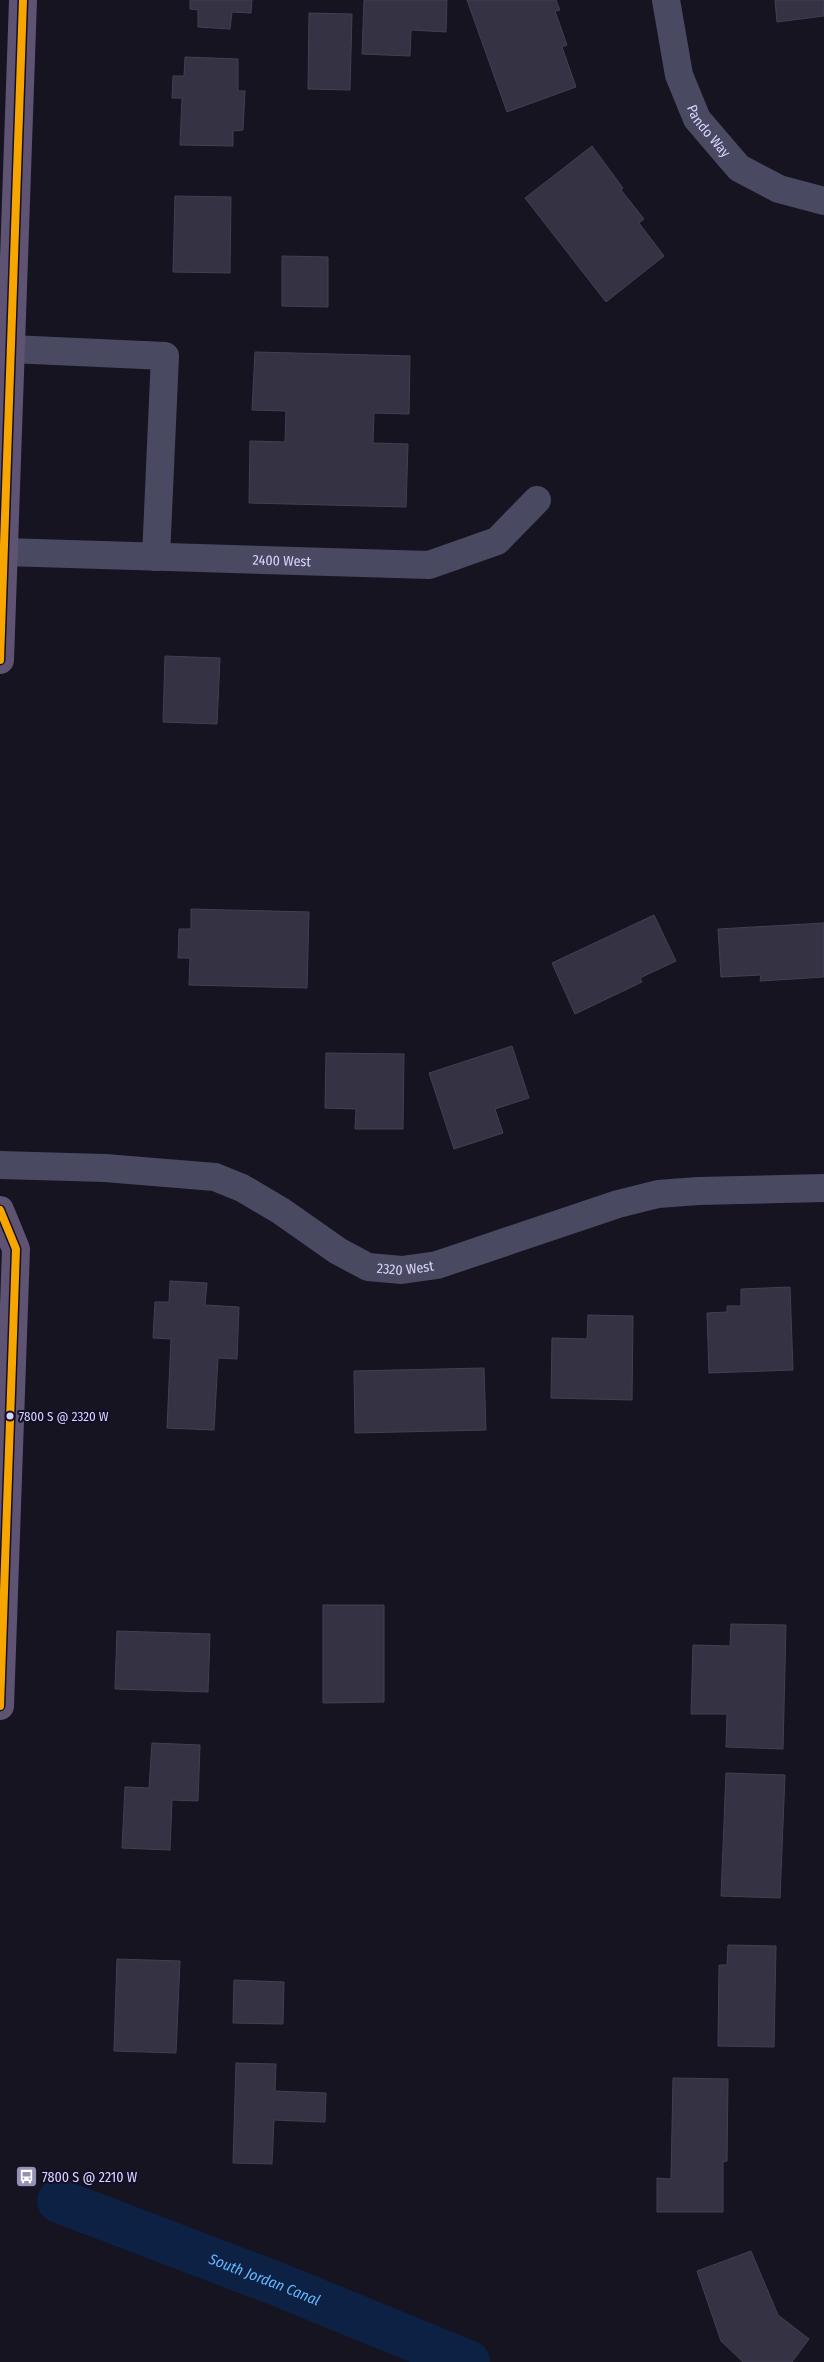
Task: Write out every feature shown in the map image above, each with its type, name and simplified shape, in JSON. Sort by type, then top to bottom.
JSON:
[{"type":"main road","points":[[0,660],[23,0]]},
{"type":"main road","points":[[0,1210],[16,1249],[0,1706]]},
{"type":"street","name":"Pando Way","points":[[666,0],[679,75],[697,119],[739,168],[779,189],[824,202]]},
{"type":"street","points":[[11,349],[165,356],[156,557]]},
{"type":"street","name":"2400 West","points":[[4,552],[429,564],[497,541],[537,500]]},
{"type":"street","name":"2320 West","points":[[0,1166],[105,1168],[215,1177],[250,1192],[281,1211],[338,1252],[368,1267],[402,1270],[437,1265],[618,1204],[658,1194],[698,1191],[824,1188]]},
{"type":"building","points":[[190,0],[252,0],[251,13],[232,12],[230,29],[198,27],[198,10],[190,9]]},
{"type":"building","points":[[364,0],[447,0],[446,32],[411,30],[410,56],[362,54]]},
{"type":"building","points":[[467,0],[556,0],[560,10],[555,11],[567,45],[562,47],[576,87],[507,112]]},
{"type":"building","points":[[775,0],[824,0],[824,16],[777,22]]},
{"type":"building","points":[[309,13],[352,14],[350,90],[308,89]]},
{"type":"building","points":[[185,57],[238,59],[238,91],[245,91],[243,130],[233,131],[233,146],[180,145],[182,98],[172,98],[173,76],[184,76]]},
{"type":"building","points":[[592,146],[623,188],[621,190],[644,219],[639,223],[664,256],[606,302],[525,198]]},
{"type":"building","points":[[175,196],[231,197],[230,273],[173,272]]},
{"type":"building","points":[[282,256],[328,257],[328,307],[282,306]]},
{"type":"building","points":[[255,352],[410,356],[409,414],[374,413],[373,443],[408,444],[406,507],[249,503],[250,441],[285,442],[286,411],[252,410]]},
{"type":"building","points":[[165,656],[220,658],[217,724],[163,722]]},
{"type":"building","points":[[191,909],[309,912],[307,988],[189,985],[190,958],[178,958],[179,929],[191,929]]},
{"type":"building","points":[[654,915],[676,961],[640,978],[642,982],[575,1014],[552,963]]},
{"type":"building","points":[[824,923],[824,977],[760,981],[761,975],[721,977],[718,929]]},
{"type":"building","points":[[512,1046],[529,1098],[495,1109],[503,1133],[454,1149],[429,1073]]},
{"type":"building","points":[[326,1053],[404,1054],[403,1129],[355,1129],[356,1109],[325,1108]]},
{"type":"building","points":[[170,1281],[207,1283],[205,1305],[239,1307],[237,1359],[218,1358],[214,1430],[167,1428],[171,1339],[153,1338],[155,1302],[169,1302]]},
{"type":"building","points":[[790,1287],[793,1370],[709,1373],[707,1313],[727,1312],[727,1306],[741,1306],[741,1289]]},
{"type":"building","points":[[588,1315],[633,1316],[632,1400],[551,1398],[552,1338],[587,1339]]},
{"type":"building","points":[[484,1368],[486,1430],[355,1433],[354,1371]]},
{"type":"building","points":[[323,1605],[384,1605],[384,1702],[323,1703]]},
{"type":"building","points":[[731,1624],[786,1625],[783,1749],[726,1747],[727,1714],[691,1714],[693,1645],[730,1646]]},
{"type":"building","points":[[117,1631],[210,1634],[208,1692],[115,1689]]},
{"type":"building","points":[[152,1743],[200,1745],[198,1801],[172,1800],[170,1850],[122,1848],[125,1787],[149,1788]]},
{"type":"building","points":[[726,1773],[785,1775],[780,1898],[721,1896]]},
{"type":"building","points":[[728,1945],[776,1946],[774,2047],[718,2046],[719,1965],[727,1965]]},
{"type":"building","points":[[117,1959],[180,1961],[176,2053],[114,2051]]},
{"type":"building","points":[[234,1980],[284,1982],[283,2024],[233,2023]]},
{"type":"building","points":[[236,2063],[276,2064],[275,2091],[326,2093],[325,2122],[274,2120],[272,2164],[233,2163]]},
{"type":"building","points":[[673,2078],[728,2079],[727,2161],[723,2162],[723,2212],[657,2212],[657,2178],[671,2179]]},
{"type":"building","points":[[751,2251],[778,2315],[809,2339],[792,2362],[743,2362],[721,2341],[697,2271]]},
{"type":"waterway","name":"South Jordan Canal","points":[[59,2201],[277,2284],[468,2362]]},
{"type":"transit line","points":[[0,660],[23,0]]},
{"type":"transit line","points":[[0,1210],[16,1249],[0,1706]]},
{"type":"place","name":"7800 S @ 2320 W","points":[[10,1416]]},
{"type":"place","name":"7800 S @ 2210 W","points":[[26,2177]]}]
